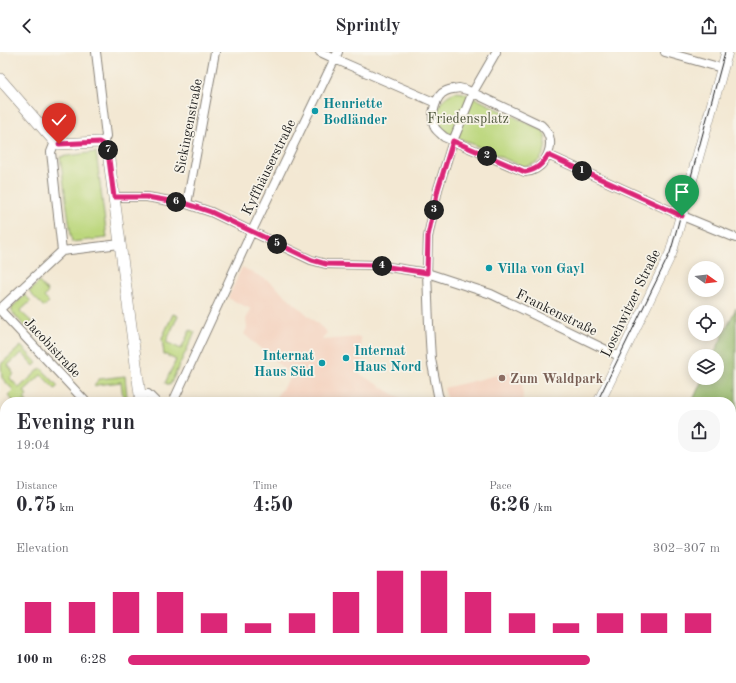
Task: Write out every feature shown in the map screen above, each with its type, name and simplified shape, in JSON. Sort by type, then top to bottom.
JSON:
[{"type":"street","points":[[96,52],[106,136],[103,143]]},
{"type":"street","name":"Sickingenstraße","points":[[187,204],[215,52]]},
{"type":"street","points":[[320,52],[336,56],[436,103]]},
{"type":"street","points":[[439,397],[431,359],[427,273],[428,236],[438,189],[453,141],[473,92],[496,52]]},
{"type":"street","points":[[665,52],[722,68]]},
{"type":"street","name":"Loschwitzer Straße","points":[[601,397],[671,253],[727,52]]},
{"type":"street","name":"Kyffhäuserstraße","points":[[174,397],[336,56]]},
{"type":"street","points":[[0,80],[55,142],[59,144],[95,142],[103,143],[106,147],[108,152],[141,397]]},
{"type":"street","points":[[459,88],[473,92],[541,125],[547,132],[550,140],[550,148],[548,155],[538,167],[531,171],[525,172],[444,137],[437,131],[434,126],[433,116],[439,96],[446,91],[459,88]]},
{"type":"street","points":[[55,142],[51,152],[62,250]]},
{"type":"street","points":[[548,155],[682,216],[736,238]]},
{"type":"street","name":"Frankenstraße","points":[[114,197],[147,197],[187,204],[211,212],[312,260],[326,264],[376,265],[427,273],[491,294],[621,357]]},
{"type":"street","points":[[0,310],[62,250],[120,244]]},
{"type":"street","name":"Jacobistraße","points":[[0,310],[81,397]]},
{"type":"shaded area","points":[[242,267],[269,281],[327,332],[322,340],[360,337],[364,372],[358,373],[399,397],[276,397],[292,376],[244,334],[247,328],[246,319],[251,309],[228,298]]},
{"type":"shaded area","name":"Zum Waldpark","points":[[522,369],[523,397],[447,397],[444,388]]},
{"type":"green space","name":"Friedensplatz","points":[[456,92],[464,93],[542,130],[545,135],[546,143],[544,152],[540,159],[531,165],[521,166],[446,132],[438,121],[438,109],[444,99]]},
{"type":"green space","points":[[96,152],[107,238],[72,242],[60,157]]},
{"type":"green space","points":[[39,282],[48,292],[44,297],[49,302],[44,307],[29,292]]},
{"type":"green space","points":[[25,295],[31,301],[20,311],[33,323],[27,329],[12,312],[12,307]]},
{"type":"green space","points":[[736,308],[736,397],[694,397],[700,385],[724,385],[724,349],[716,349],[720,341],[724,341],[724,333]]},
{"type":"green space","points":[[173,314],[178,316],[166,342],[181,349],[190,330],[195,332],[170,385],[165,383],[176,360],[164,355],[162,338]]},
{"type":"green space","points":[[21,346],[37,363],[34,366],[22,353],[8,365],[14,374],[10,378],[19,388],[41,368],[58,386],[55,389],[41,375],[24,391],[27,395],[25,397],[10,397],[8,395],[13,390],[2,378],[1,364]]},
{"type":"green space","points":[[125,376],[127,397],[123,397],[121,382],[96,386],[94,385],[99,379]]},
{"type":"tram line","points":[[599,397],[670,253],[725,52]]},
{"type":"place","name":"Henriette Bodländer","points":[[315,111]]},
{"type":"place","name":"Villa von Gayl","points":[[489,268]]},
{"type":"place","name":"Internat Haus Nord","points":[[346,358]]},
{"type":"place","name":"Internat Haus Süd","points":[[322,363]]},
{"type":"place","name":"Zum Waldpark","points":[[502,378]]},
{"type":"route","points":[[59,144],[103,143],[108,152],[114,197],[147,197],[187,204],[211,212],[312,260],[326,264],[376,265],[427,273],[428,236],[438,189],[453,141],[525,172],[531,171],[538,167],[548,155],[682,216]]}]
